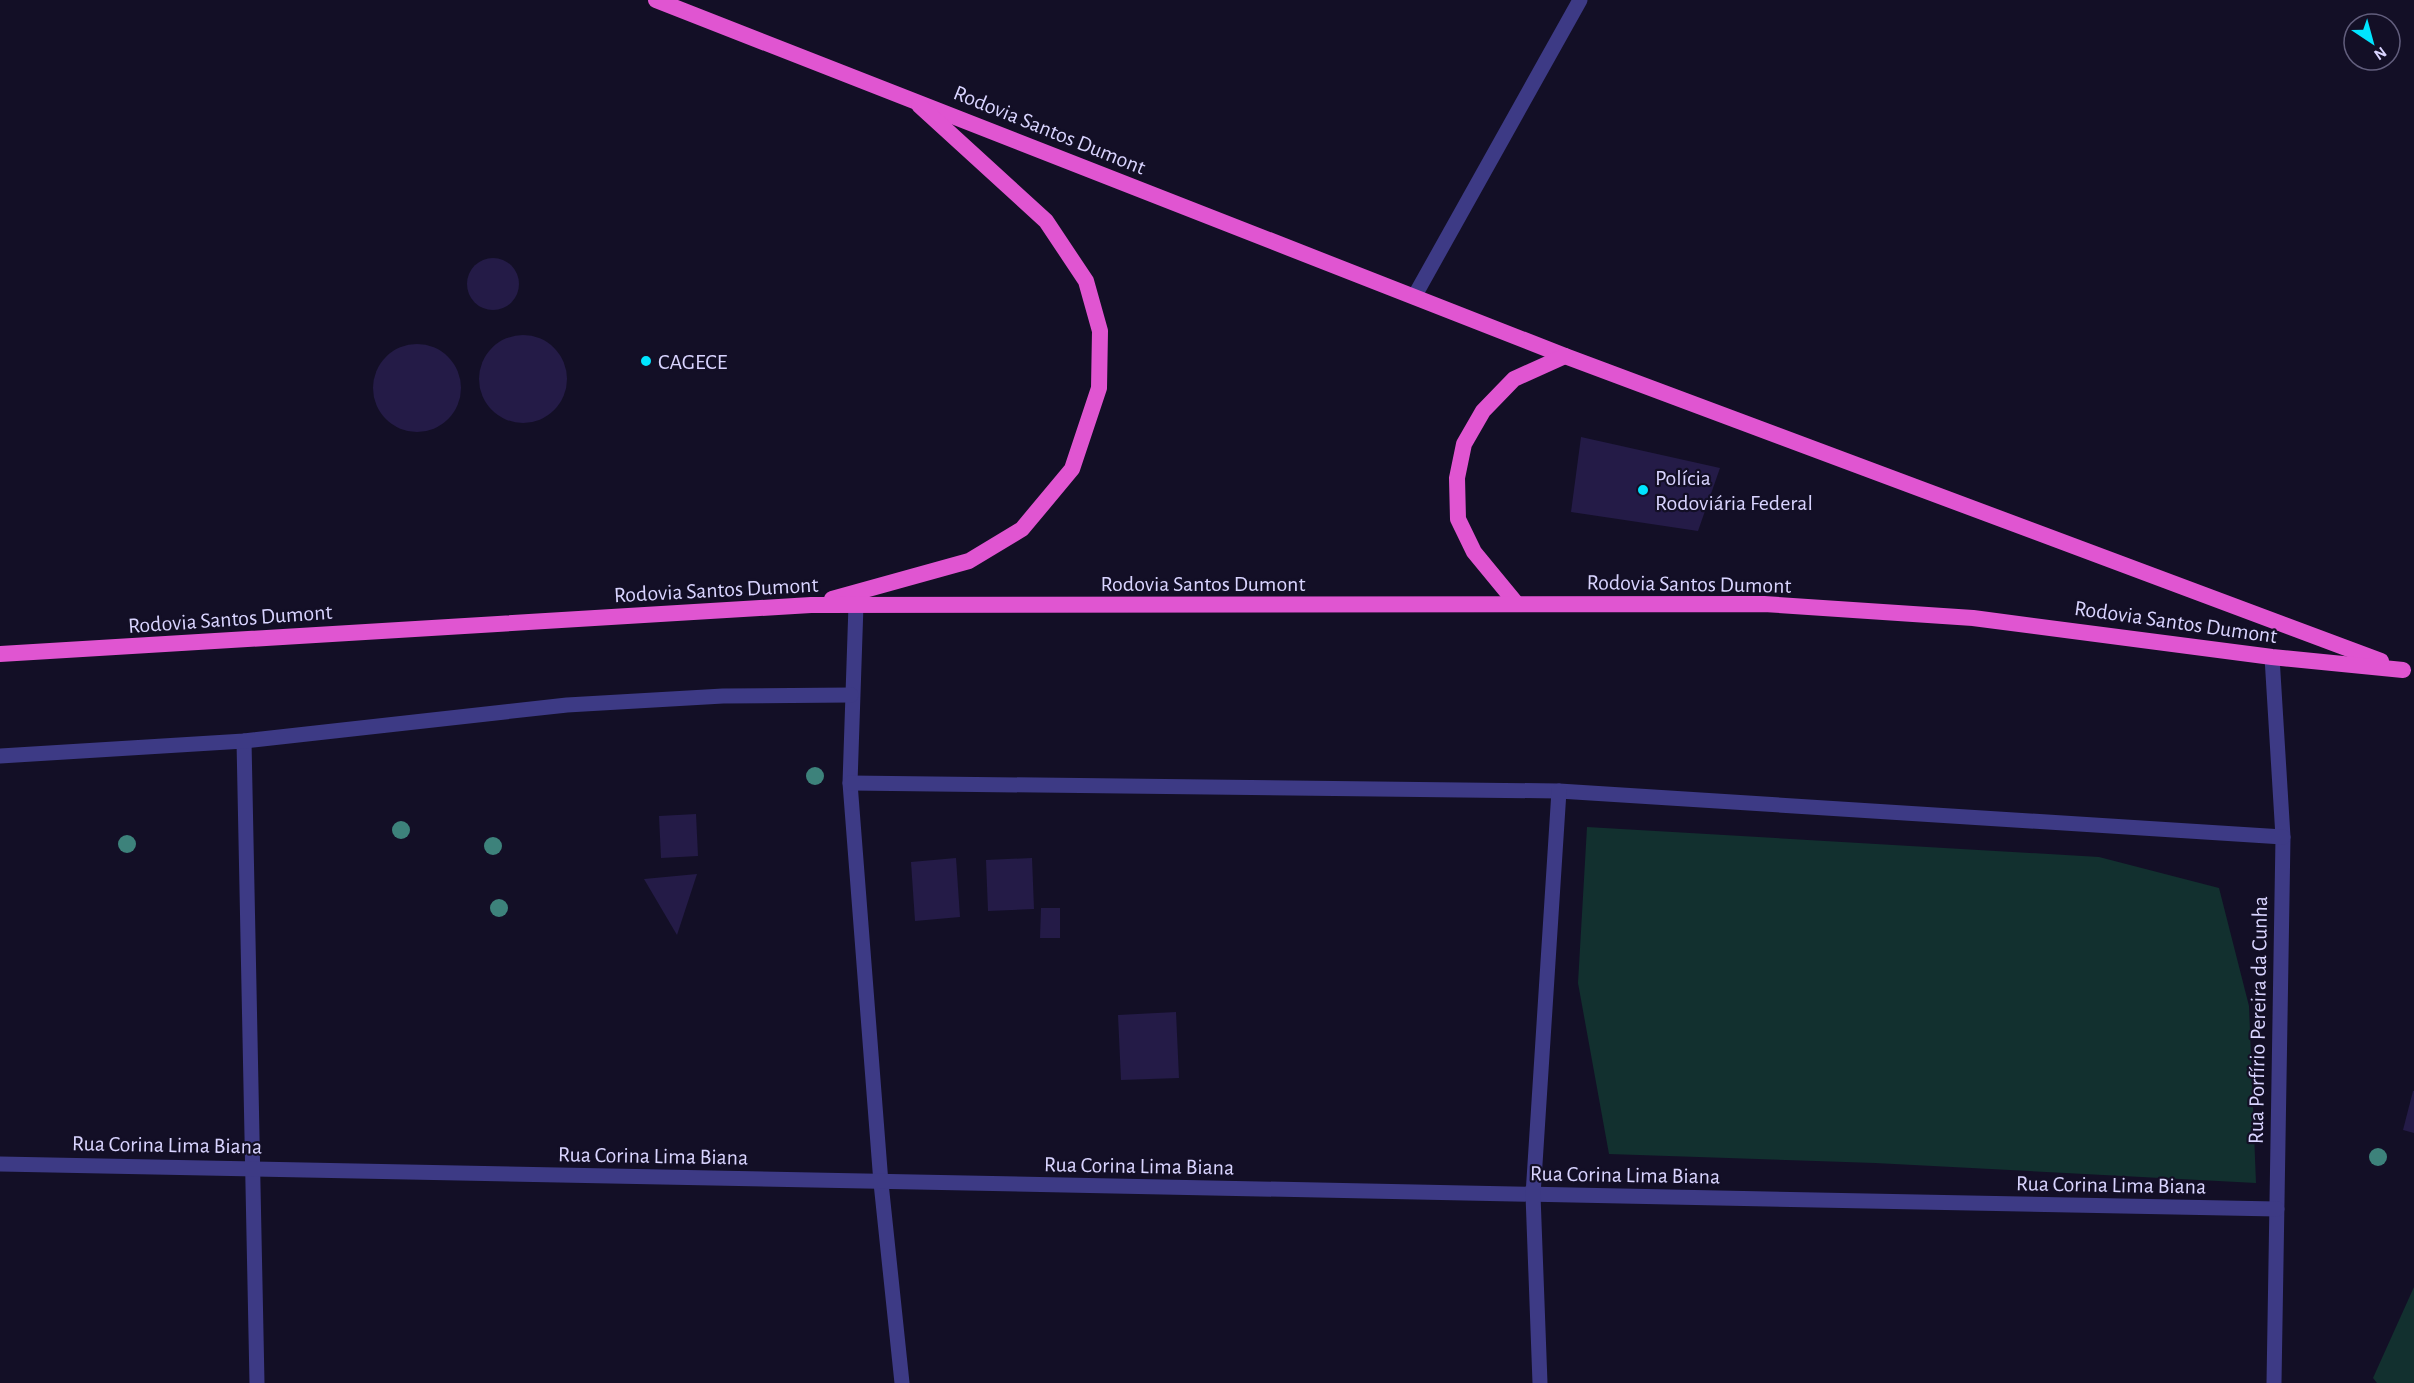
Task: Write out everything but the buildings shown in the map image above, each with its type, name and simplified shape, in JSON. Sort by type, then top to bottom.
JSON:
[{"type":"highway","name":"Rodovia Santos Dumont","points":[[656,0],[1565,356],[2409,672]]},
{"type":"highway","points":[[811,605],[969,561],[1022,529],[1072,469],[1099,388],[1100,331],[1086,281],[1046,221],[911,98]]},
{"type":"highway","points":[[1516,603],[1474,552],[1458,519],[1456,478],[1464,444],[1483,411],[1514,379],[1565,356]]},
{"type":"highway","name":"Rodovia Santos Dumont","points":[[0,654],[811,605],[1186,607],[1516,603],[1764,604],[1973,618],[2272,657],[2409,672]]},
{"type":"street","points":[[1414,297],[1580,0]]},
{"type":"street","points":[[856,605],[851,694],[850,783],[881,1183],[902,1383]]},
{"type":"street","name":"Rua Porfírio Pereira da Cunha","points":[[2272,657],[2283,837],[2274,1383]]},
{"type":"street","points":[[0,756],[244,741],[567,705],[723,696],[851,694]]},
{"type":"street","points":[[244,741],[257,1383]]},
{"type":"street","points":[[850,783],[1559,791],[2283,837]]},
{"type":"street","points":[[1539,1383],[1533,1195],[1559,791]]},
{"type":"street","name":"Rua Corina Lima Biana","points":[[0,1164],[252,1167],[881,1183],[2277,1209]]},
{"type":"green space","points":[[1587,827],[2099,857],[2219,888],[2249,1006],[2256,1183],[1875,1163],[1609,1154],[1578,983]]},
{"type":"green space","points":[[2414,1287],[2414,1383],[2377,1383],[2373,1378]]},
{"type":"place","name":"CAGECE","points":[[646,361]]},
{"type":"place","name":"Polícia Rodoviária Federal","points":[[1643,490]]}]
